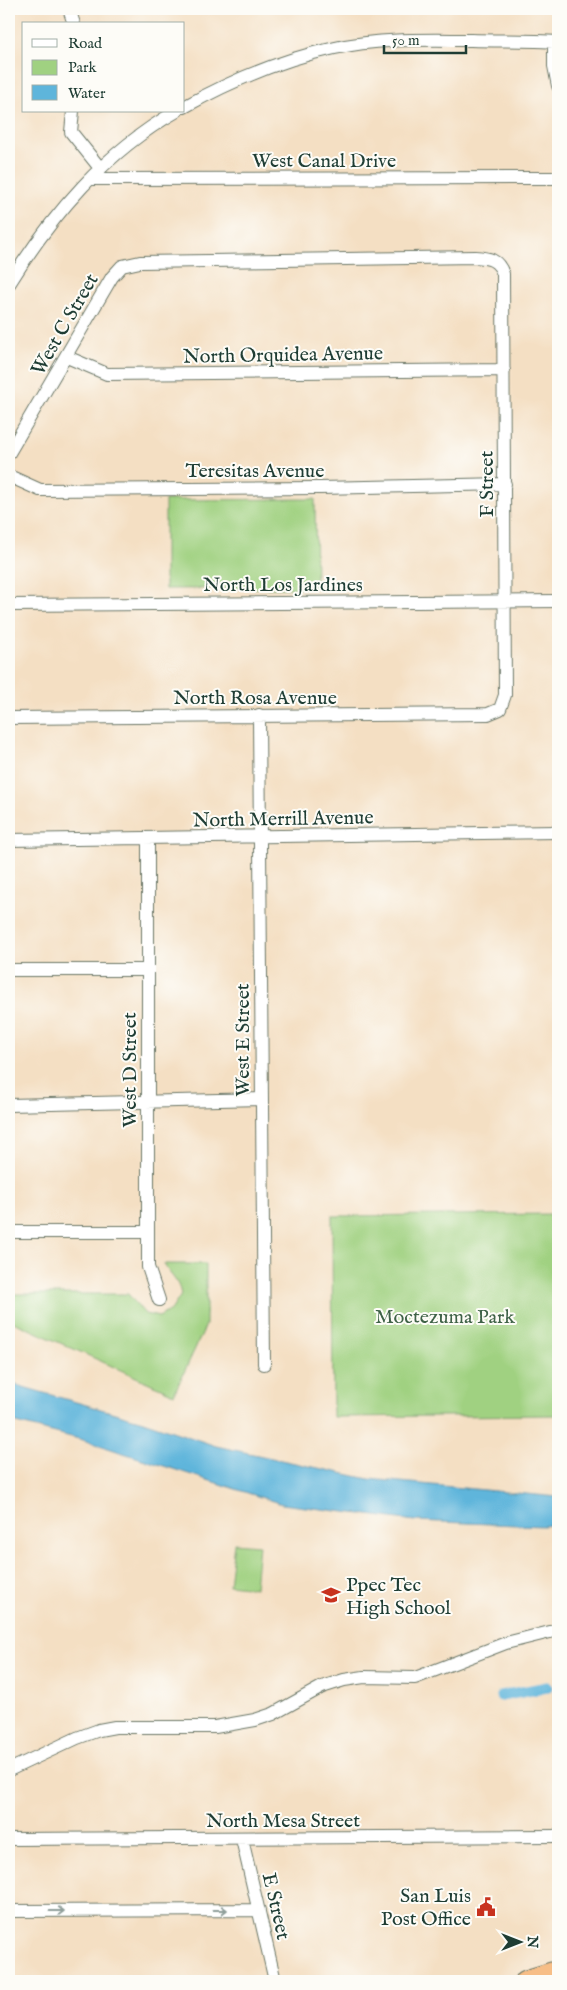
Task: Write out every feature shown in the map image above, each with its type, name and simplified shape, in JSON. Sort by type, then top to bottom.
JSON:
[{"type":"highway","points":[[526,1981],[558,1970]]},
{"type":"street","points":[[69,9],[73,22]]},
{"type":"street","points":[[185,107],[250,75],[294,58],[336,48],[382,41],[556,42],[554,66],[558,86]]},
{"type":"street","points":[[73,112],[71,132],[100,168]]},
{"type":"street","points":[[9,284],[35,241],[100,168],[132,140],[175,112]]},
{"type":"street","name":"West Canal Drive","points":[[90,179],[558,178]]},
{"type":"street","name":"West C Street","points":[[9,453],[67,357],[112,277],[122,266],[140,262],[475,257],[495,260]]},
{"type":"street","name":"F Street","points":[[495,260],[503,274],[506,695],[500,709]]},
{"type":"street","name":"North Orquidea Avenue","points":[[67,357],[107,374],[504,370]]},
{"type":"street","name":"Teresitas Avenue","points":[[9,476],[40,490],[320,488],[505,484]]},
{"type":"street","name":"North Los Jardines","points":[[9,605],[558,601]]},
{"type":"street","name":"North Rosa Avenue","points":[[9,718],[488,714],[500,709]]},
{"type":"street","name":"West E Street","points":[[259,715],[264,1364]]},
{"type":"street","name":"North Merrill Avenue","points":[[9,840],[558,832]]},
{"type":"street","name":"West D Street","points":[[148,839],[148,1267],[159,1300]]},
{"type":"street","points":[[9,970],[148,970]]},
{"type":"street","points":[[9,1104],[261,1100]]},
{"type":"street","points":[[9,1232],[148,1232]]},
{"type":"street","points":[[9,1770],[77,1738],[99,1730],[115,1727],[215,1727],[255,1720],[272,1714],[322,1687],[344,1680],[364,1677],[415,1678],[506,1643],[558,1630]]},
{"type":"street","name":"North Mesa Street","points":[[9,1839],[558,1836]]},
{"type":"street","name":"E Street","points":[[242,1839],[275,1981]]},
{"type":"street","points":[[9,1911],[259,1910]]},
{"type":"green space","points":[[315,499],[316,588],[165,589],[165,500]]},
{"type":"green space","name":"Moctezuma Park","points":[[558,1214],[558,1415],[333,1417],[332,1216]]},
{"type":"green space","points":[[164,1264],[206,1264],[206,1325],[174,1394],[9,1320],[9,1294],[128,1294],[145,1314],[159,1317],[172,1309],[181,1295],[176,1282]]},
{"type":"green space","points":[[234,1543],[259,1545],[255,1588],[229,1585]]},
{"type":"water","points":[[9,1383],[143,1421],[216,1446],[369,1479],[558,1497],[558,1524],[543,1526],[415,1521],[282,1504],[83,1440],[9,1421]]},
{"type":"waterway","points":[[501,1696],[547,1687]]},
{"type":"place","name":"Ppec Tec High School","points":[[331,1595]]},
{"type":"place","name":"San Luis Post Office","points":[[486,1907]]}]
